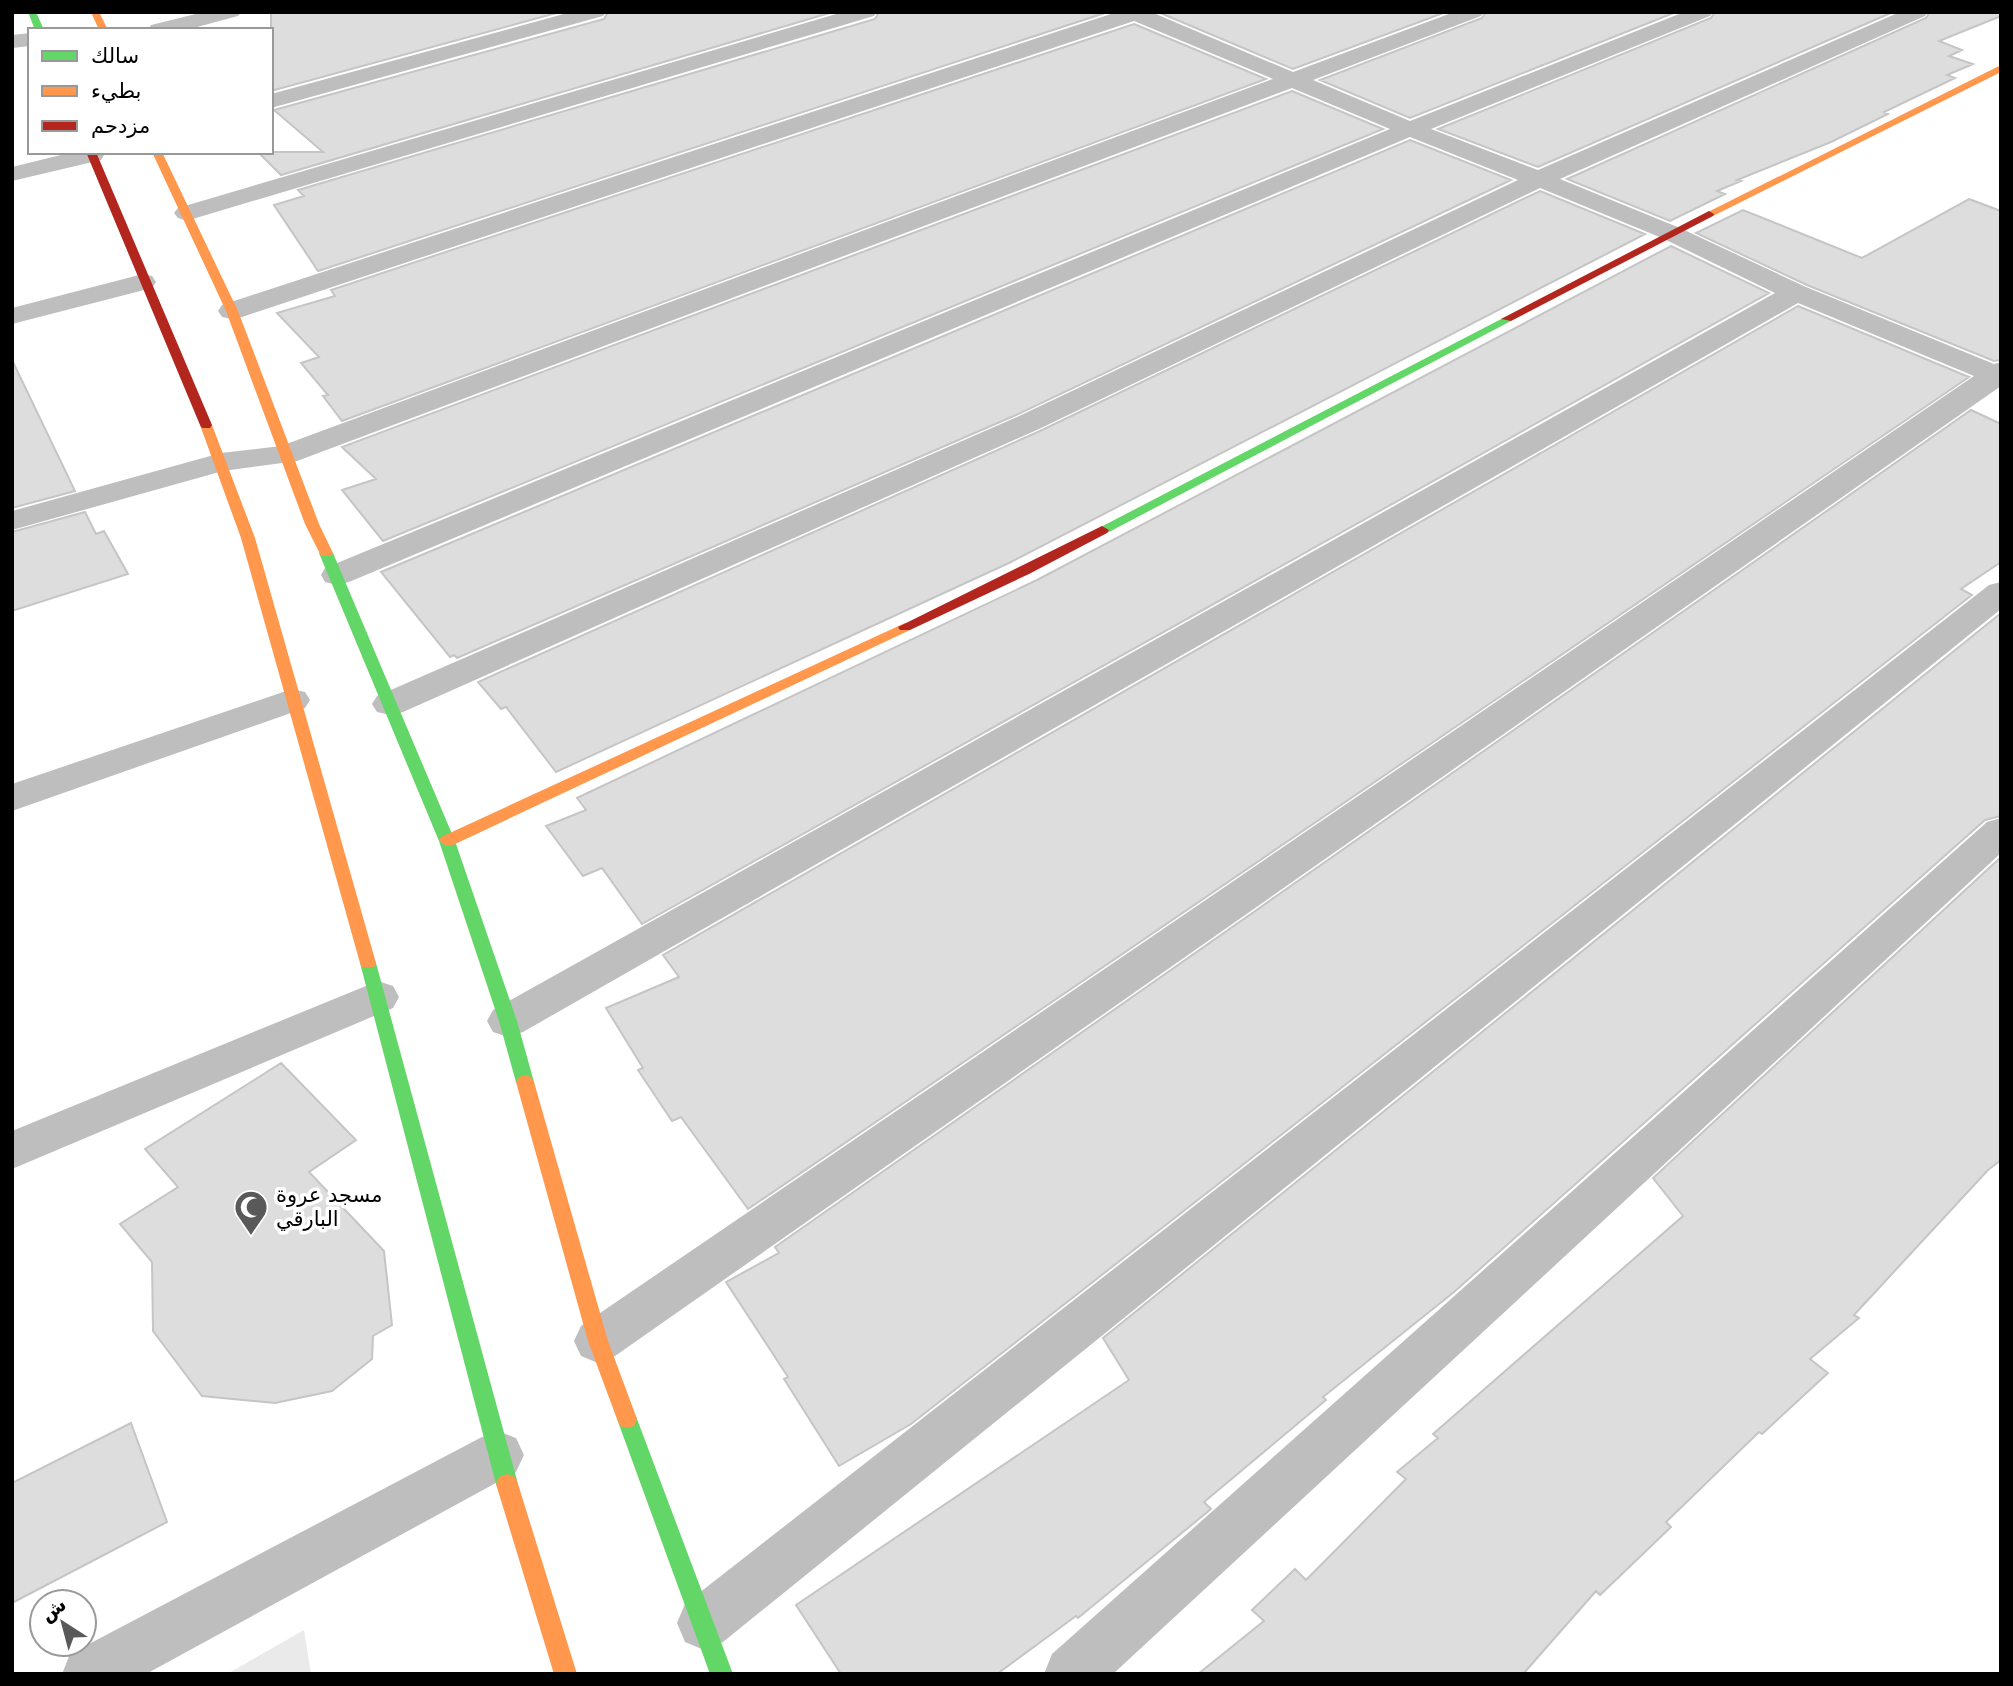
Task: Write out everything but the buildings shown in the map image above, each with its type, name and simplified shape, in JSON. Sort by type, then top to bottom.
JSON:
[{"type":"main road","points":[[32,12],[39,28]]},
{"type":"main road","points":[[95,12],[103,28]]},
{"type":"main road","points":[[447,841],[1024,571],[1671,233],[2001,68]]},
{"type":"main road","points":[[91,154],[221,462],[248,538],[378,997],[498,1455],[566,1674]]},
{"type":"main road","points":[[158,154],[232,311],[312,524],[337,575],[447,841],[508,1021],[598,1341],[722,1674]]},
{"type":"street","points":[[167,28],[231,12]]},
{"type":"street","points":[[273,100],[596,12]]},
{"type":"street","points":[[187,213],[867,12]]},
{"type":"street","points":[[12,521],[221,462],[286,455],[1474,12]]},
{"type":"street","points":[[337,575],[1410,129],[1703,12]]},
{"type":"street","points":[[390,704],[1028,423],[1539,179],[1918,12]]},
{"type":"street","points":[[232,311],[1135,13],[1410,129],[1671,233],[1796,293],[1999,374]]},
{"type":"street","points":[[12,174],[91,154]]},
{"type":"street","points":[[12,316],[143,282]]},
{"type":"street","points":[[508,1021],[1796,293]]},
{"type":"street","points":[[598,1341],[1999,374]]},
{"type":"street","points":[[704,1623],[2001,592]]},
{"type":"street","points":[[12,798],[292,700]]},
{"type":"street","points":[[1072,1674],[2001,831]]},
{"type":"street","points":[[12,1151],[378,997]]},
{"type":"street","points":[[90,1674],[498,1455]]},
{"type":"shaded area","points":[[304,1630],[311,1674],[227,1674]]},
{"type":"traffic: fast","points":[[32,12],[39,28]]},
{"type":"traffic: fast","points":[[1102,530],[1507,319]]},
{"type":"traffic: fast","points":[[326,553],[447,841],[508,1021],[525,1082]]},
{"type":"traffic: fast","points":[[368,963],[507,1484]]},
{"type":"traffic: fast","points":[[627,1419],[722,1674]]},
{"type":"traffic: slow","points":[[95,12],[103,28]]},
{"type":"traffic: slow","points":[[1709,214],[2001,68]]},
{"type":"traffic: slow","points":[[158,154],[232,311],[312,524],[326,553]]},
{"type":"traffic: slow","points":[[206,425],[248,538],[368,963]]},
{"type":"traffic: slow","points":[[447,841],[905,627]]},
{"type":"traffic: slow","points":[[525,1082],[598,1341],[627,1419]]},
{"type":"traffic: slow","points":[[507,1484],[566,1674]]},
{"type":"traffic: jam","points":[[92,154],[206,425]]},
{"type":"traffic: jam","points":[[1507,319],[1709,214]]},
{"type":"traffic: jam","points":[[905,627],[1024,571],[1102,530]]},
{"type":"place","name":"مسجد عروة البارقي","points":[[251,1237]]}]
